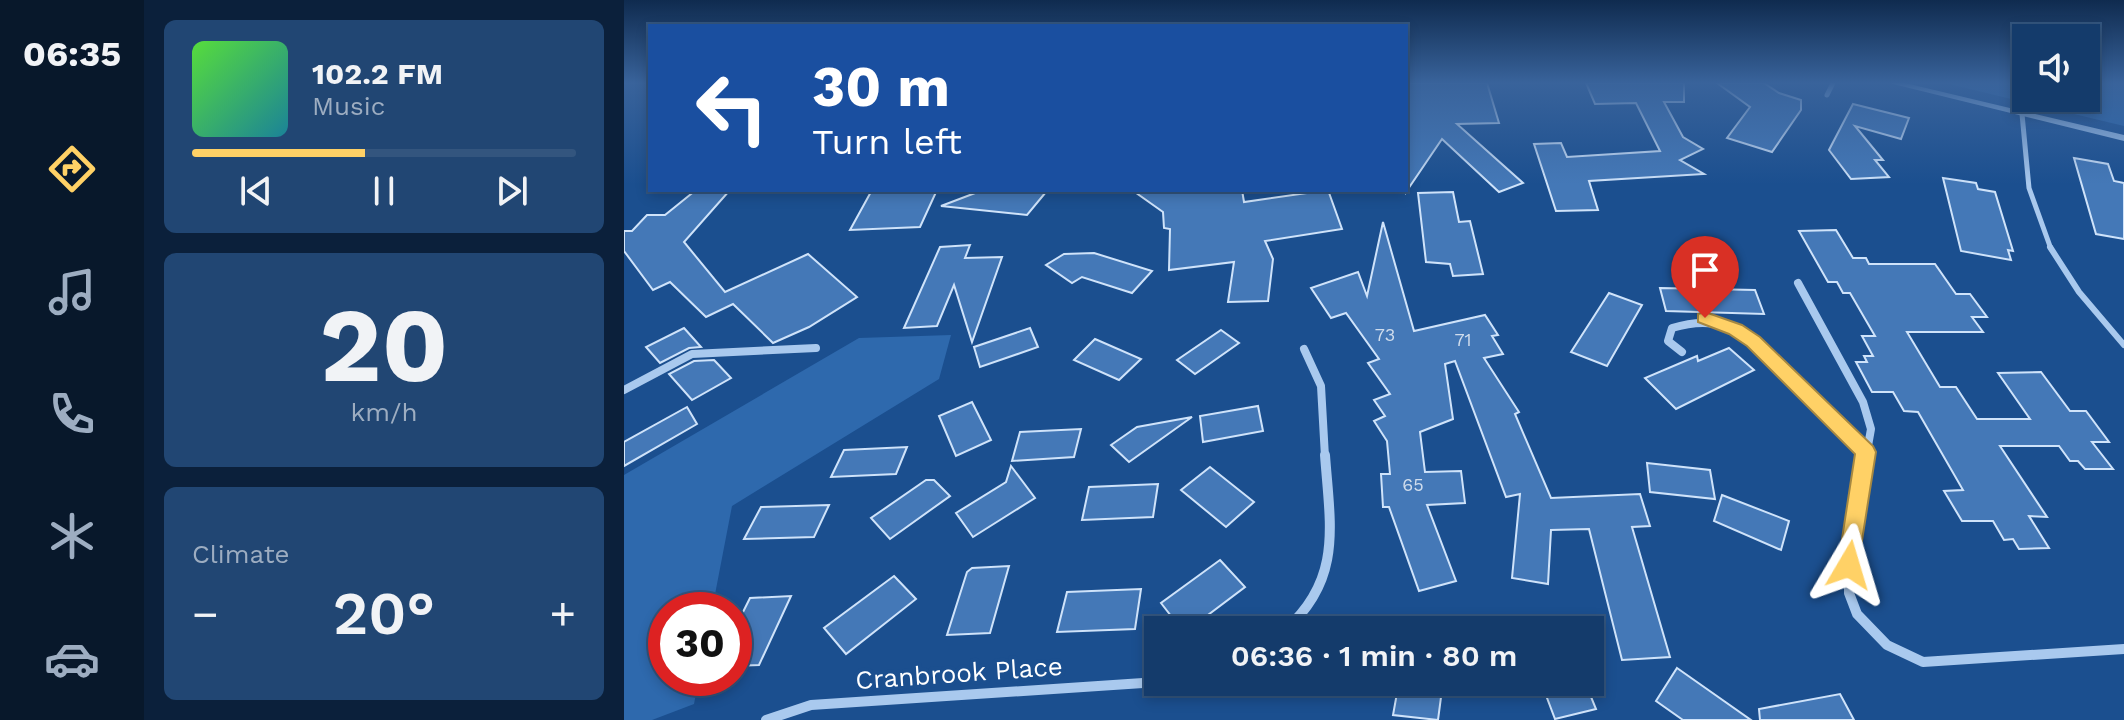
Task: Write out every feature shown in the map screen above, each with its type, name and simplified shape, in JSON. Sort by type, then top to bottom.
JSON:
[{"type":"street","points":[[2033,117],[2124,138]]},
{"type":"street","points":[[1798,283],[1863,402],[1871,429],[1849,565],[1849,593],[1857,614],[1887,645],[1923,662],[2124,649]]},
{"type":"street","points":[[1682,352],[1668,341],[1672,328],[1705,318],[1735,329],[1754,341],[1866,452]]},
{"type":"street","points":[[624,390],[692,354],[816,348]]},
{"type":"street","points":[[1301,616],[1322,584],[1331,545],[1321,386],[1304,349]]},
{"type":"street","name":"Cranbrook Place","points":[[766,720],[811,705],[1144,683]]},
{"type":"lane","points":[[2022,117],[2028,185],[2036,216],[2055,258],[2101,321],[2124,345]]},
{"type":"shaded area","points":[[2085,117],[2124,117],[2124,126]]},
{"type":"shaded area","points":[[951,335],[939,379],[732,506],[715,592],[648,592],[648,696],[696,696],[694,704],[652,720],[624,720],[624,475],[859,338]]},
{"type":"building","points":[[1408,117],[1497,117],[1499,123],[1457,124],[1523,183],[1499,192],[1442,139],[1408,189]]},
{"type":"building","points":[[1643,117],[1672,117],[1683,137],[1703,149],[1680,160],[1704,174],[1589,181],[1598,210],[1556,211],[1534,144],[1561,143],[1567,157],[1660,151]]},
{"type":"building","points":[[1743,117],[1796,117],[1772,152],[1727,138]]},
{"type":"building","points":[[1846,117],[1909,118],[1901,139],[1855,126],[1883,160],[1875,160],[1889,177],[1851,179],[1829,150]]},
{"type":"building","points":[[2074,158],[2108,164],[2114,181],[2124,183],[2124,239],[2096,234]]},
{"type":"building","points":[[1943,178],[1976,183],[1978,189],[1995,192],[2013,251],[2008,250],[2011,260],[1961,251]]},
{"type":"building","points":[[694,192],[728,192],[684,242],[725,292],[808,254],[857,297],[809,327],[773,343],[733,304],[706,317],[670,282],[653,290],[624,251],[624,231],[632,231],[647,215],[665,215]]},
{"type":"building","points":[[871,192],[936,192],[920,227],[850,230]]},
{"type":"building","points":[[978,192],[1046,192],[1027,215],[941,206]]},
{"type":"building","points":[[1135,192],[1242,192],[1244,202],[1329,192],[1342,229],[1265,241],[1273,259],[1268,301],[1228,302],[1234,262],[1169,270],[1170,229],[1164,228],[1163,212]]},
{"type":"building","points":[[1453,192],[1459,222],[1470,221],[1483,274],[1453,276],[1450,264],[1426,262],[1418,193]]},
{"type":"building","points":[[1383,222],[1414,331],[1485,315],[1498,335],[1492,336],[1503,354],[1484,358],[1519,412],[1515,414],[1551,498],[1640,494],[1650,526],[1632,527],[1670,657],[1622,660],[1589,529],[1551,530],[1548,584],[1512,578],[1520,494],[1506,497],[1455,361],[1445,364],[1453,419],[1420,432],[1425,472],[1461,471],[1465,503],[1427,505],[1456,581],[1419,591],[1389,507],[1383,507],[1381,474],[1390,474],[1387,441],[1374,421],[1385,416],[1374,400],[1390,394],[1368,363],[1379,359],[1346,313],[1331,318],[1311,288],[1358,272],[1367,296]]},
{"type":"building","points":[[1836,230],[1853,258],[1866,258],[1869,264],[1935,264],[1956,294],[1970,294],[1987,317],[1972,317],[1983,332],[1907,332],[1940,387],[1956,387],[1977,419],[2030,419],[1998,373],[2041,372],[2070,411],[2086,411],[2109,442],[2092,442],[2113,469],[2085,469],[2078,461],[2070,461],[2059,446],[2000,446],[2047,517],[2029,516],[2049,548],[2019,549],[2013,539],[2004,540],[1993,521],[1962,521],[1944,491],[1963,490],[1918,412],[1904,411],[1893,392],[1872,392],[1856,362],[1867,362],[1864,356],[1873,356],[1862,336],[1875,336],[1850,293],[1843,293],[1837,282],[1828,282],[1799,231]]},
{"type":"building","points":[[970,245],[965,258],[1002,257],[972,342],[954,285],[937,326],[904,328],[940,247]]},
{"type":"building","points":[[1094,253],[1152,271],[1132,293],[1082,277],[1072,283],[1046,265],[1064,254]]},
{"type":"building","points":[[1660,288],[1755,290],[1764,314],[1666,311]]},
{"type":"building","points":[[1609,293],[1642,305],[1607,366],[1571,352]]},
{"type":"building","points":[[684,328],[701,347],[689,348],[660,363],[646,347]]},
{"type":"building","points":[[1030,328],[1038,347],[980,367],[974,347]]},
{"type":"building","points":[[1221,330],[1239,343],[1195,374],[1177,360]]},
{"type":"building","points":[[1095,339],[1141,359],[1119,380],[1074,360]]},
{"type":"building","points":[[1729,348],[1754,370],[1676,409],[1645,378],[1697,356],[1698,361]]},
{"type":"building","points":[[714,360],[731,378],[692,400],[669,374],[694,361]]},
{"type":"building","points":[[972,402],[991,440],[956,456],[939,416]]},
{"type":"building","points":[[1258,406],[1263,431],[1203,442],[1200,416]]},
{"type":"building","points":[[687,407],[697,424],[624,466],[624,442]]},
{"type":"building","points":[[1192,417],[1129,462],[1111,445],[1137,427]]},
{"type":"building","points":[[1081,429],[1074,457],[1012,461],[1020,432]]},
{"type":"building","points":[[907,447],[896,474],[831,477],[844,450]]},
{"type":"building","points":[[1647,463],[1710,470],[1715,499],[1650,492]]},
{"type":"building","points":[[1011,466],[1035,498],[973,537],[956,513],[1006,482]]},
{"type":"building","points":[[1210,467],[1254,502],[1226,527],[1181,490]]},
{"type":"building","points":[[926,480],[934,480],[950,496],[890,539],[871,518]]},
{"type":"building","points":[[1158,484],[1153,517],[1082,520],[1089,487]]},
{"type":"building","points":[[1722,495],[1789,521],[1781,550],[1714,521]]},
{"type":"building","points":[[829,505],[814,537],[744,539],[761,507]]},
{"type":"building","points":[[1220,560],[1245,587],[1207,616],[1171,616],[1161,603]]},
{"type":"building","points":[[1009,566],[990,633],[947,635],[967,572],[972,568]]},
{"type":"building","points":[[894,576],[916,599],[846,654],[824,628]]},
{"type":"building","points":[[1141,589],[1135,629],[1057,632],[1067,592]]},
{"type":"building","points":[[791,596],[759,665],[752,665],[752,598]]},
{"type":"building","points":[[1677,668],[1751,720],[1683,720],[1656,701]]},
{"type":"building","points":[[1840,694],[1854,720],[1760,720],[1759,709]]},
{"type":"building","points":[[1396,696],[1441,696],[1438,720],[1393,715]]},
{"type":"building","points":[[1546,696],[1591,696],[1596,709],[1555,719]]},
{"type":"route","points":[[1705,318],[1735,329],[1754,341],[1866,452],[1849,565]]}]
